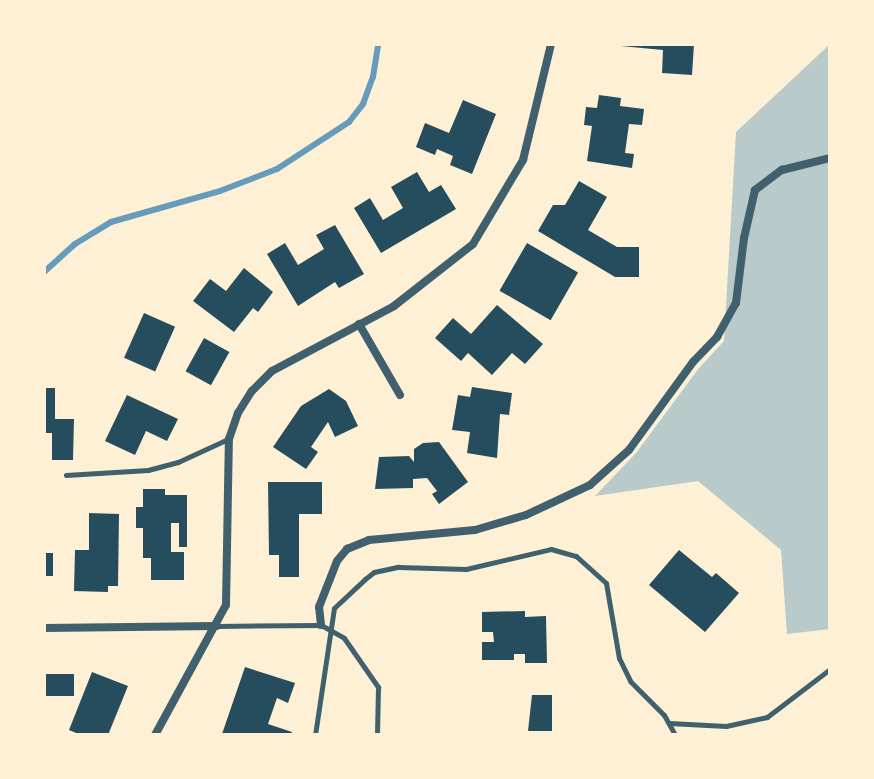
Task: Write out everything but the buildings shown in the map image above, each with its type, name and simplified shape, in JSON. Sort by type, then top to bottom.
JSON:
[{"type":"street","points":[[155,735],[226,605],[229,439],[232,425],[245,402],[272,371],[394,306],[473,244],[523,160],[551,44]]},
{"type":"street","points":[[325,627],[319,607],[337,561],[347,549],[369,540],[475,530],[526,515],[590,485],[619,459],[693,362],[717,337],[736,303],[744,238],[755,190],[782,170],[830,158]]},
{"type":"street","points":[[359,324],[400,395]]},
{"type":"street","points":[[44,628],[217,626]]},
{"type":"lane","points":[[66,475],[148,470],[178,462],[229,439]]},
{"type":"lane","points":[[315,735],[325,627],[334,608],[374,572],[398,567],[466,569],[551,549],[576,556],[606,583],[619,658],[630,681],[669,723],[675,735]]},
{"type":"lane","points":[[217,626],[325,627],[344,638],[378,687],[377,735]]},
{"type":"lane","points":[[669,723],[726,726],[767,717],[830,669]]},
{"type":"shaded area","points":[[830,44],[830,629],[787,634],[781,550],[698,481],[595,496],[636,453],[699,368],[724,341],[736,132]]},
{"type":"waterway","points":[[44,272],[75,244],[111,222],[220,191],[277,169],[349,122],[363,104],[373,77],[378,44]]}]
